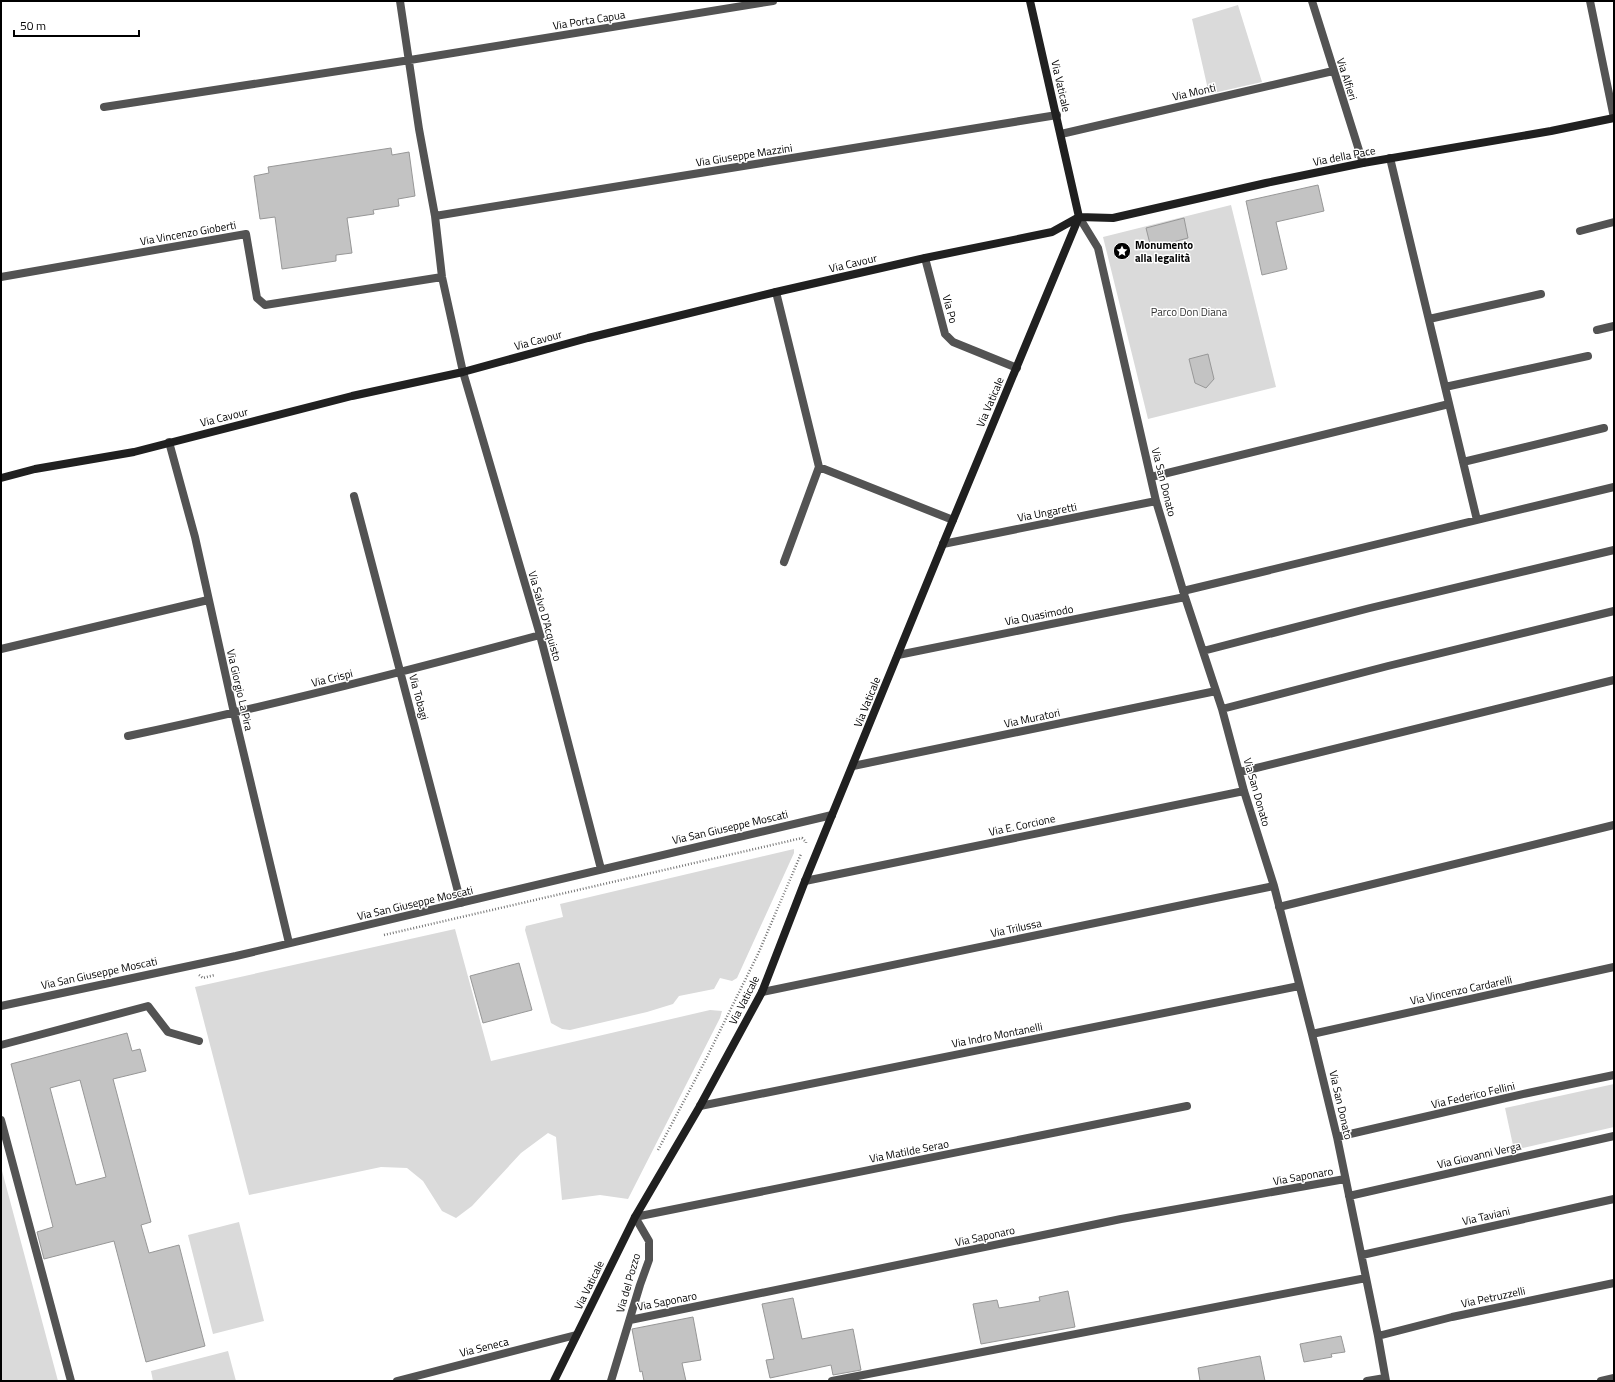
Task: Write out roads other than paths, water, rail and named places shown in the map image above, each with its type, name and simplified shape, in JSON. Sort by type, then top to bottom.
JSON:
[{"type":"street","name":"Via Salvo D'Acquisto","points":[[400,1],[410,60],[418,129],[435,216],[442,277],[464,372],[540,635],[601,869]]},
{"type":"street","name":"Via Porta Capua","points":[[104,107],[410,60],[772,1]]},
{"type":"street","name":"Via Vaticale","points":[[554,1381],[635,1217],[700,1106],[762,992],[805,881],[1079,217],[1030,1]]},
{"type":"street","name":"Via Alfieri","points":[[1312,1],[1363,163]]},
{"type":"street","points":[[1590,1],[1614,118]]},
{"type":"street","name":"Via Monti","points":[[1061,134],[1333,71]]},
{"type":"street","name":"Via Giuseppe Mazzini","points":[[435,216],[1057,115]]},
{"type":"street","name":"Via della Pace","points":[[1079,217],[1113,218],[1260,184],[1363,163],[1551,131],[1614,118]]},
{"type":"street","points":[[1390,158],[1477,520]]},
{"type":"street","name":"Via Cavour","points":[[1,478],[35,469],[134,452],[352,396],[464,372],[588,338],[776,292],[925,258],[1052,232],[1079,217]]},
{"type":"street","name":"Via San Donato","points":[[1079,217],[1098,248],[1156,501],[1184,594],[1222,709],[1244,791],[1274,886],[1337,1137],[1362,1255],[1385,1379]]},
{"type":"street","points":[[1580,231],[1614,222]]},
{"type":"street","name":"Via Vincenzo Gioberti","points":[[1,277],[246,234],[257,298],[265,305],[442,277]]},
{"type":"street","name":"Via Po","points":[[925,258],[945,334],[953,342],[1017,368]]},
{"type":"street","points":[[776,292],[819,467],[784,562]]},
{"type":"street","points":[[1429,319],[1541,294]]},
{"type":"street","points":[[1597,330],[1614,326]]},
{"type":"street","points":[[1445,387],[1588,356]]},
{"type":"street","points":[[1151,477],[1449,404]]},
{"type":"street","points":[[1463,462],[1604,428]]},
{"type":"street","name":"Via Giorgio La Pira","points":[[169,442],[195,538],[234,714],[290,943]]},
{"type":"street","points":[[819,467],[953,520]]},
{"type":"street","name":"Via Quasimodo","points":[[898,655],[1184,594],[1614,487]]},
{"type":"street","name":"Via Tobagi","points":[[354,496],[461,904]]},
{"type":"street","name":"Via Ungaretti","points":[[943,544],[1156,501]]},
{"type":"street","points":[[1203,651],[1370,608],[1614,550]]},
{"type":"street","points":[[1,649],[208,600]]},
{"type":"street","points":[[1222,709],[1388,666],[1614,611]]},
{"type":"street","name":"Via Crispi","points":[[128,736],[234,714],[401,673],[540,635]]},
{"type":"street","points":[[1240,772],[1614,680]]},
{"type":"street","name":"Via Muratori","points":[[853,766],[1216,691]]},
{"type":"street","name":"Via E. Corcione","points":[[805,881],[1244,791]]},
{"type":"street","name":"Via San Giuseppe Moscati","points":[[1,1006],[236,956],[832,815]]},
{"type":"street","points":[[1279,907],[1614,825]]},
{"type":"street","name":"Via Trilussa","points":[[762,992],[1274,886]]},
{"type":"street","name":"Via Vincenzo Cardarelli","points":[[1312,1034],[1614,967]]},
{"type":"street","name":"Via Indro Montanelli","points":[[700,1106],[1299,986]]},
{"type":"street","points":[[1,1045],[148,1006],[168,1032],[199,1041]]},
{"type":"street","name":"Via Federico Fellini","points":[[1337,1137],[1614,1075]]},
{"type":"street","name":"Via Matilde Serao","points":[[635,1217],[1187,1106]]},
{"type":"street","points":[[1,1120],[71,1381]]},
{"type":"street","name":"Via Giovanni Verga","points":[[1349,1196],[1614,1136]]},
{"type":"street","name":"Via Saponaro","points":[[630,1320],[1121,1219],[1346,1179]]},
{"type":"street","name":"Via Taviani","points":[[1362,1255],[1614,1199]]},
{"type":"street","name":"Via del Pozzo","points":[[611,1381],[649,1260],[649,1241],[635,1217]]},
{"type":"street","points":[[832,1381],[1366,1278]]},
{"type":"street","name":"Via Petruzzelli","points":[[1378,1336],[1452,1317],[1614,1283]]},
{"type":"street","name":"Via Seneca","points":[[397,1381],[576,1335]]},
{"type":"street","points":[[1601,1381],[1614,1378]]},
{"type":"street","points":[[1367,1381],[1385,1379]]},
{"type":"place","name":"Monumento alla legalità","points":[[1122,251]]},
{"type":"park label","name":"Parco Don Diana","points":[[1189,312]]}]
